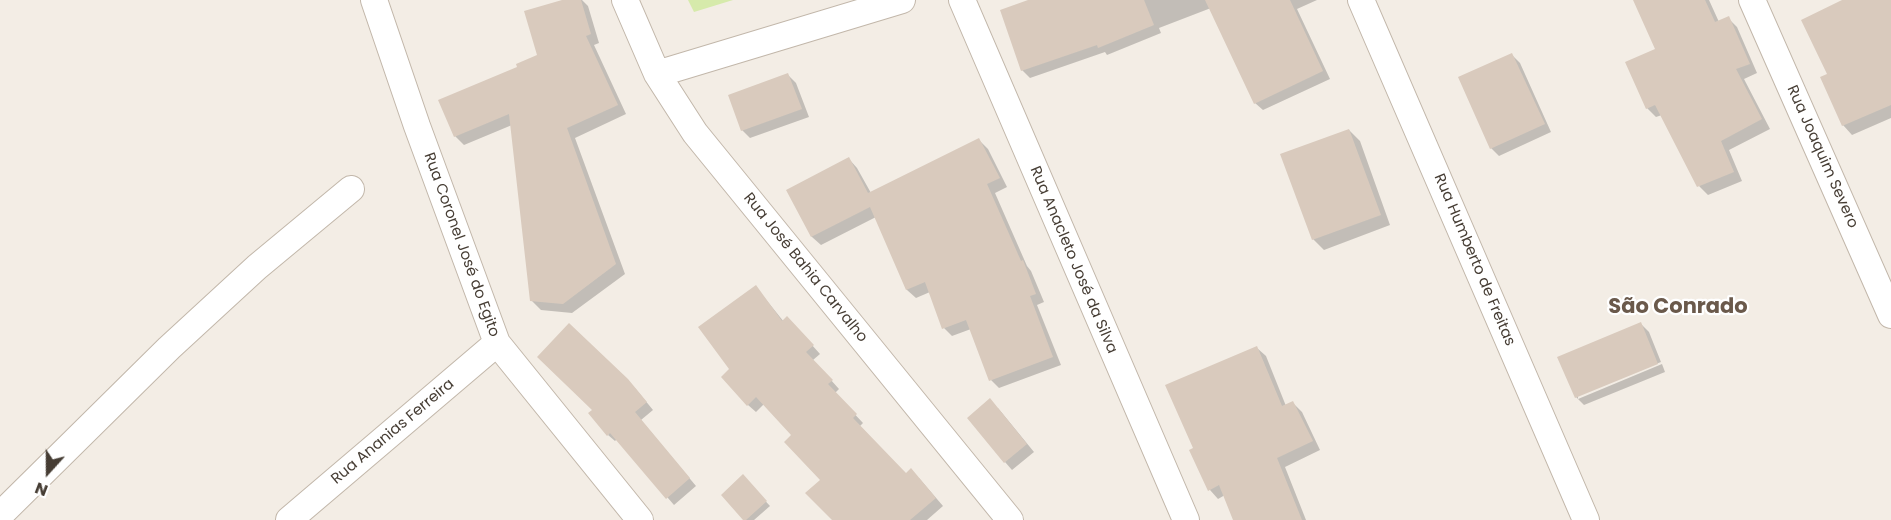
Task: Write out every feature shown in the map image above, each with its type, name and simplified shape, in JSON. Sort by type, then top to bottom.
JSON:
[{"type":"street","name":"Rua Coronel José do Egito","points":[[374,0],[417,126],[497,343],[640,520]]},
{"type":"street","name":"Rua José Bahia Carvalho","points":[[625,0],[657,74],[695,133],[1010,520]]},
{"type":"street","points":[[657,74],[902,0]]},
{"type":"street","name":"Rua Anacleto José da Silva","points":[[962,0],[1186,520]]},
{"type":"street","name":"Rua Humberto de Freitas","points":[[1361,0],[1586,520]]},
{"type":"street","name":"Rua Joaquim Severo","points":[[1752,0],[1891,315]]},
{"type":"street","points":[[0,515],[169,348],[257,267],[351,189]]},
{"type":"street","name":"Rua Ananias Ferreira","points":[[289,520],[497,343]]},
{"type":"green space","points":[[688,0],[733,0],[694,12]]},
{"type":"building","points":[[562,0],[581,0],[591,34],[586,36],[618,105],[567,128],[616,264],[563,304],[530,301],[509,114],[454,137],[438,100],[517,67],[516,64],[537,55],[524,11]]},
{"type":"building","points":[[1028,0],[1144,0],[1154,25],[1098,48],[1097,45],[1021,71],[1000,10]]},
{"type":"building","points":[[1205,0],[1290,0],[1323,71],[1254,104]]},
{"type":"building","points":[[1633,0],[1705,0],[1715,22],[1729,16],[1750,64],[1736,69],[1762,119],[1721,141],[1734,172],[1697,187],[1655,105],[1646,109],[1625,62],[1655,49]]},
{"type":"building","points":[[1842,0],[1891,0],[1891,105],[1842,126],[1820,77],[1827,74],[1801,20]]},
{"type":"building","points":[[1512,53],[1545,124],[1490,149],[1458,77]]},
{"type":"building","points":[[788,73],[802,109],[741,131],[728,95]]},
{"type":"building","points":[[1349,129],[1381,215],[1312,240],[1280,154]]},
{"type":"building","points":[[979,138],[1000,178],[987,184],[1021,261],[1023,260],[1036,294],[1030,296],[1053,357],[989,381],[966,320],[942,329],[925,282],[906,290],[870,207],[811,237],[786,190],[849,157],[868,193]]},
{"type":"building","points":[[756,285],[782,321],[787,316],[814,345],[806,352],[833,380],[828,384],[857,414],[853,418],[906,473],[911,468],[936,498],[910,520],[832,520],[805,493],[820,480],[784,442],[791,435],[756,397],[747,406],[721,377],[729,369],[698,327]]},
{"type":"building","points":[[1641,322],[1658,364],[1575,398],[1557,357]]},
{"type":"building","points":[[569,323],[628,379],[647,402],[635,412],[690,478],[666,499],[610,433],[607,436],[588,413],[592,410],[537,357]]},
{"type":"building","points":[[1257,346],[1282,406],[1293,401],[1313,441],[1277,458],[1302,520],[1233,520],[1219,485],[1208,491],[1189,450],[1193,448],[1165,385]]},
{"type":"building","points":[[990,398],[1027,444],[1004,463],[967,418]]},
{"type":"building","points":[[743,474],[767,501],[746,520],[743,520],[721,495]]},
{"type":"district","name":"São Conrado","points":[[1678,308]]}]
